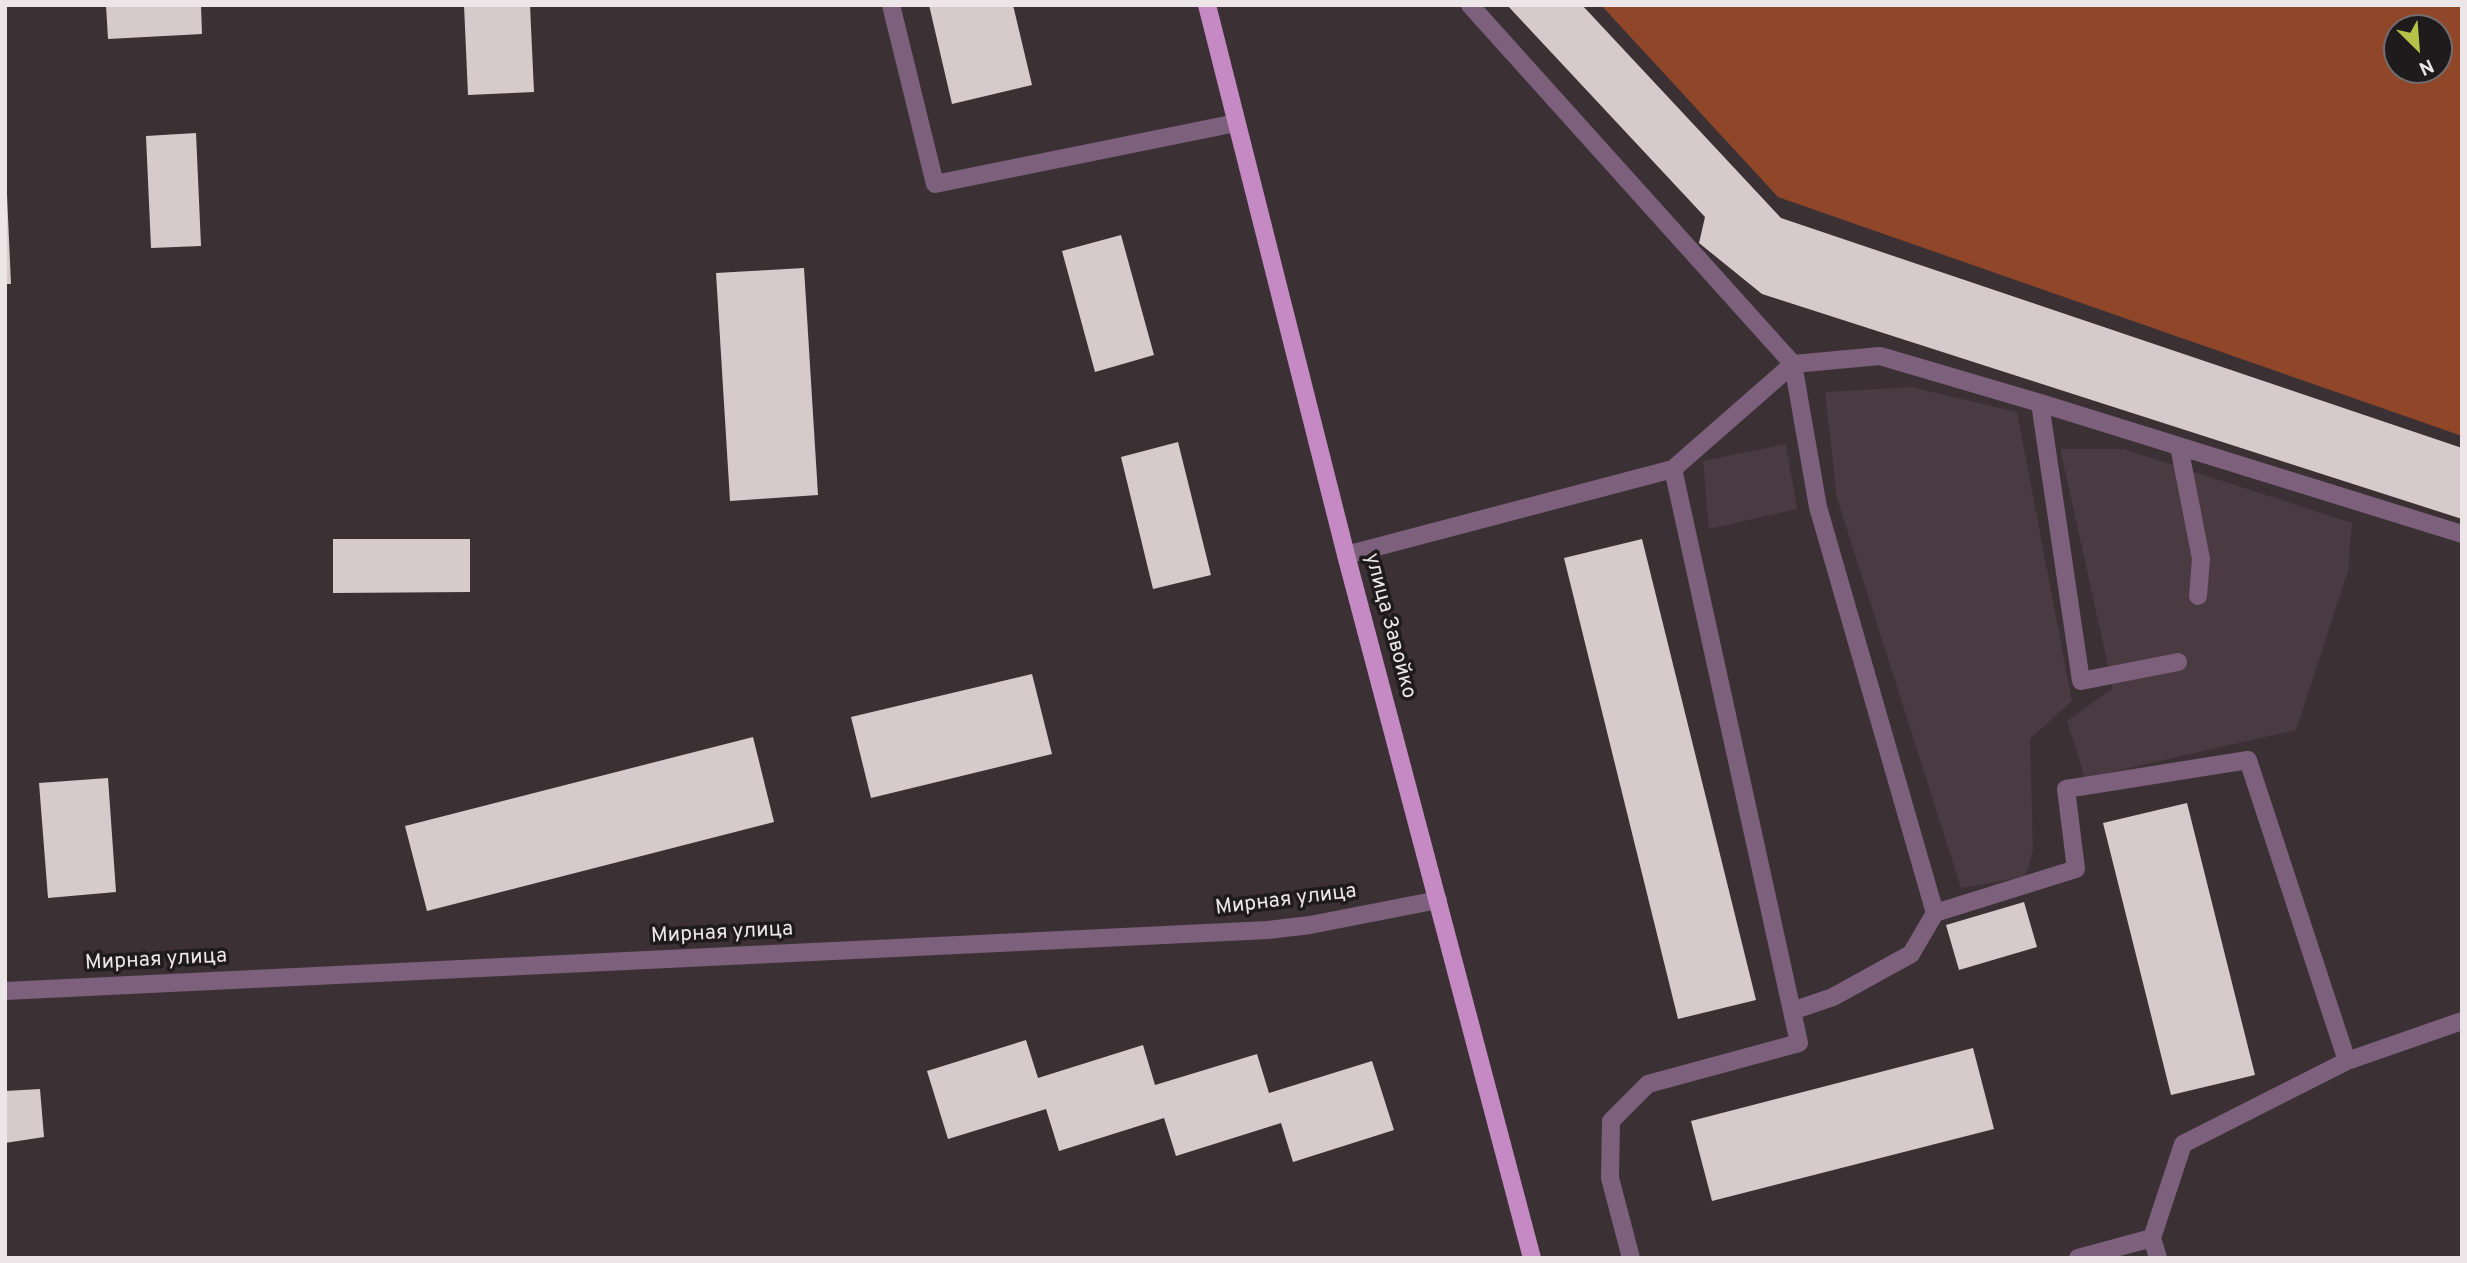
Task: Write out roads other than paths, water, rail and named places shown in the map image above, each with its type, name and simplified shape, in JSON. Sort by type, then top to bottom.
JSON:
[{"type":"main road","name":"улица Завойко","points":[[1207,5],[1346,555],[1532,1258]]},
{"type":"street","points":[[891,5],[935,184],[1236,123]]},
{"type":"street","points":[[1470,5],[1793,364],[1818,507],[1935,912]]},
{"type":"street","points":[[1346,555],[1673,469],[1793,364],[1880,356],[2462,534]]},
{"type":"street","points":[[2040,403],[2081,681],[2178,662]]},
{"type":"street","points":[[2179,446],[2202,559],[2198,596]]},
{"type":"street","points":[[1631,1258],[1610,1178],[1611,1121],[1648,1084],[1799,1043],[1673,469]]},
{"type":"street","points":[[1792,1011],[1833,997],[1911,954],[1935,912],[2076,869],[2066,789],[2248,760],[2347,1061]]},
{"type":"street","name":"Мирная улица","points":[[5,991],[1268,930],[1310,925],[1438,900]]},
{"type":"street","points":[[2158,1258],[2152,1238],[2183,1144],[2347,1061],[2462,1021]]},
{"type":"street","points":[[2078,1258],[2152,1238]]}]
